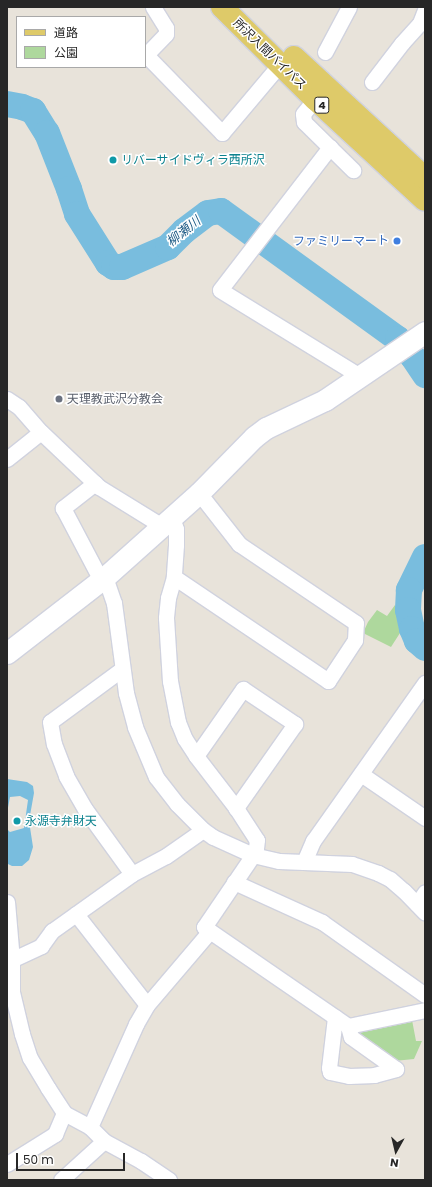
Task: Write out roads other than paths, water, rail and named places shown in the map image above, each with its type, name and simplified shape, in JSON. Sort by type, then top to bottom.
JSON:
[{"type":"main road","name":"所沢入間バイパス","points":[[222,7],[425,200]]},
{"type":"main road","name":"所沢入間バイパス","points":[[241,7],[425,178]]},
{"type":"street","points":[[153,7],[166,28],[166,34],[146,56],[222,134],[281,63]]},
{"type":"street","points":[[325,52],[349,7]]},
{"type":"street","points":[[372,82],[402,43],[420,23],[425,10]]},
{"type":"street","points":[[316,98],[303,114],[302,118],[304,122],[353,170]]},
{"type":"street","points":[[330,147],[220,290],[360,376]]},
{"type":"street","points":[[7,653],[103,578],[199,493],[254,437],[266,428],[325,400],[423,333]]},
{"type":"street","points":[[7,399],[19,407],[41,432],[95,483],[176,528],[174,577],[168,598],[166,618],[170,682],[178,722],[185,738],[196,756],[236,808],[257,840],[253,855],[204,927],[210,931],[335,1017],[348,1026],[351,1036],[396,1069],[374,1075],[349,1076],[330,1072],[328,1068],[335,1017]]},
{"type":"street","points":[[7,459],[41,432]]},
{"type":"street","points":[[95,483],[63,508],[103,578],[114,603],[126,693],[135,727],[156,777],[177,804],[203,830],[226,844],[253,855],[279,861],[334,862],[352,864],[367,868],[390,879],[422,903]]},
{"type":"street","points":[[174,577],[328,681],[355,640],[356,623],[239,544],[199,493]]},
{"type":"street","points":[[122,669],[50,722],[54,744],[66,776],[85,809],[132,874]]},
{"type":"street","points":[[304,862],[313,841],[425,683]]},
{"type":"street","points":[[196,756],[243,689],[295,724],[236,808]]},
{"type":"street","points":[[361,774],[425,818]]},
{"type":"street","points":[[10,961],[41,946],[52,931],[132,874],[166,856],[203,830]]},
{"type":"street","points":[[234,882],[322,922],[425,995]]},
{"type":"street","points":[[7,902],[12,992],[22,1034],[30,1058],[64,1113],[90,1127],[104,1141],[141,1161],[168,1180]]},
{"type":"street","points":[[76,914],[147,1005]]},
{"type":"street","points":[[90,1127],[136,1024],[147,1005],[210,931]]},
{"type":"street","points":[[348,1026],[425,1010]]},
{"type":"street","points":[[7,1164],[55,1134],[64,1113]]},
{"type":"street","points":[[61,1180],[104,1141]]},
{"type":"water","points":[[7,779],[27,782],[33,786],[34,793],[29,821],[33,847],[29,860],[22,866],[12,866],[8,864],[7,829],[10,832],[24,828],[28,800],[20,796],[10,797],[7,813]]},
{"type":"waterway","name":"柳瀬川","points":[[7,104],[33,111],[47,133],[77,214],[108,263],[114,267],[122,267],[168,247],[184,231],[208,213],[221,211],[398,339],[413,357],[425,375]]},
{"type":"waterway","name":"柳瀬川","points":[[425,557],[409,590],[408,610],[412,629],[417,641],[425,648]]},
{"type":"place","name":"リバーサイドヴィラ西所沢","points":[[113,160]]},
{"type":"place","name":"ファミリーマート","points":[[397,241]]},
{"type":"place","name":"天理教武沢分教会","points":[[59,399]]},
{"type":"place","name":"永源寺弁財天","points":[[17,821]]}]
